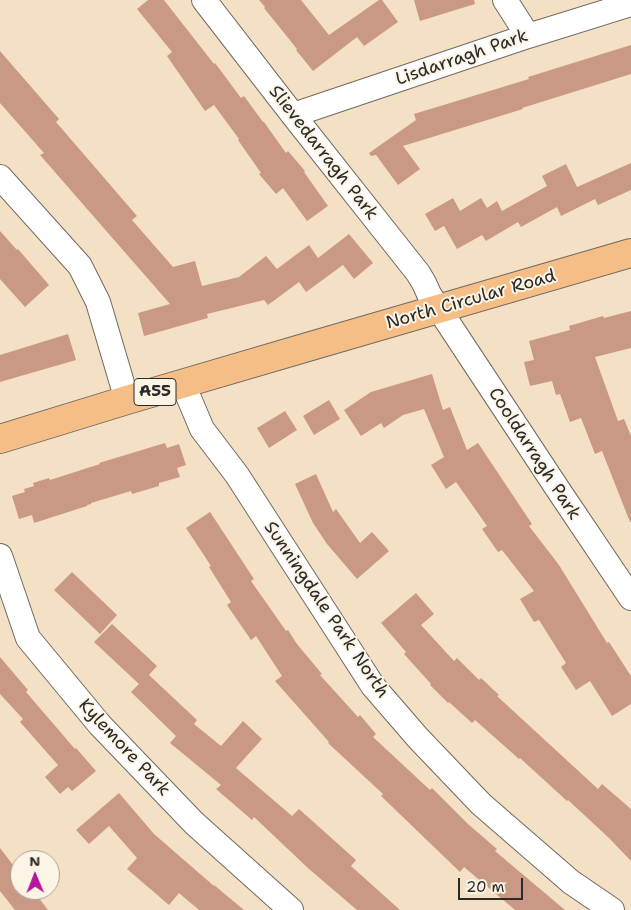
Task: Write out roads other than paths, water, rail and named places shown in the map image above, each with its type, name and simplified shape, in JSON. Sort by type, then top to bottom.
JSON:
[{"type":"highway","name":"North Circular Road","points":[[183,384],[631,254]]},
{"type":"highway","name":"A55","points":[[0,440],[183,384]]},
{"type":"street","name":"Slievedarragh Park","points":[[204,0],[418,273],[439,309]]},
{"type":"street","points":[[505,0],[528,36]]},
{"type":"street","name":"Lisdarragh Park","points":[[293,115],[528,36],[631,4]]},
{"type":"street","points":[[0,177],[80,266],[98,302],[127,400]]},
{"type":"street","name":"Cooldarragh Park","points":[[439,309],[631,598]]},
{"type":"street","name":"Sunningdale Park North","points":[[183,384],[202,429],[237,475],[373,686],[418,738],[481,804],[571,882],[612,910]]},
{"type":"street","name":"Kylemore Park","points":[[0,556],[28,638],[100,726],[194,822],[291,910]]}]
